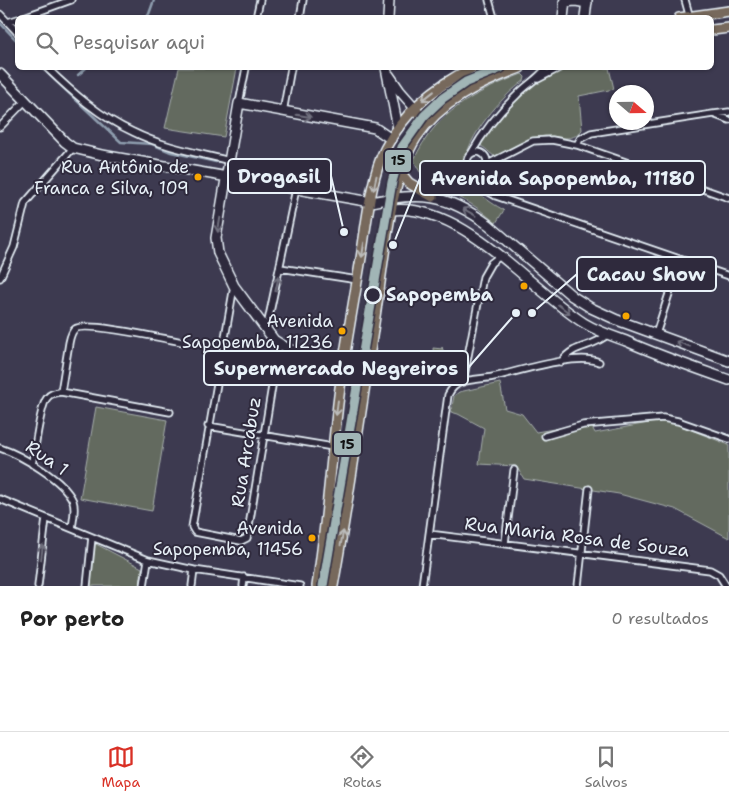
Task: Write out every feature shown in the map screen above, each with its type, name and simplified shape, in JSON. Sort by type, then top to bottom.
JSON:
[{"type":"main road","points":[[388,15],[389,0]]},
{"type":"main road","points":[[563,15],[564,1],[576,1],[587,2],[585,15]]},
{"type":"main road","points":[[703,15],[729,11]]},
{"type":"main road","points":[[714,30],[729,28]]},
{"type":"main road","points":[[386,70],[398,128]]},
{"type":"main road","points":[[333,586],[345,526],[394,198],[400,172],[422,122],[421,115],[400,91],[387,70]]},
{"type":"main road","points":[[317,586],[345,359],[379,164],[398,128],[415,108],[451,78],[468,70]]},
{"type":"main road","points":[[416,138],[434,116],[452,102],[489,80],[515,70]]},
{"type":"main road","points":[[0,74],[73,148],[102,155],[371,202],[407,196],[433,197]]},
{"type":"main road","points":[[368,364],[290,350],[279,344],[266,331],[234,286],[216,248],[216,238],[239,103],[375,128],[391,139]]},
{"type":"main road","points":[[400,172],[409,183],[433,197],[450,202],[475,215],[572,296],[591,308],[617,320],[729,361]]},
{"type":"main road","points":[[392,210],[404,209],[428,214],[458,226],[489,247],[586,324],[729,380]]},
{"type":"main road","points":[[489,247],[501,235]]},
{"type":"street","points":[[29,15],[70,0]]},
{"type":"street","points":[[257,15],[260,0]]},
{"type":"street","points":[[300,15],[303,0]]},
{"type":"street","points":[[489,0],[493,15]]},
{"type":"street","points":[[685,0],[689,15]]},
{"type":"street","points":[[0,14],[15,30]]},
{"type":"street","points":[[8,22],[15,20]]},
{"type":"street","points":[[49,70],[96,112],[134,133],[158,142],[230,161]]},
{"type":"street","points":[[239,103],[246,70]]},
{"type":"street","points":[[283,112],[291,70]]},
{"type":"street","points":[[544,70],[534,81],[518,93],[482,136],[468,159],[467,165],[480,183],[496,196],[729,276]]},
{"type":"street","points":[[534,81],[555,70]]},
{"type":"street","points":[[0,127],[26,100]]},
{"type":"street","points":[[577,145],[584,136],[591,133],[729,112]]},
{"type":"street","points":[[713,114],[729,120]]},
{"type":"street","points":[[482,136],[481,152],[486,157],[488,164]]},
{"type":"street","points":[[480,183],[482,172],[488,164],[533,141],[543,140],[577,145],[729,198]]},
{"type":"street","points":[[0,278],[14,247],[22,212],[28,197],[73,148]]},
{"type":"street","points":[[471,154],[481,152]]},
{"type":"street","points":[[486,157],[503,156]]},
{"type":"street","points":[[473,172],[482,172]]},
{"type":"street","points":[[266,331],[296,189]]},
{"type":"street","points":[[463,382],[483,277],[486,270],[500,256]]},
{"type":"street","points":[[656,334],[680,260]]},
{"type":"street","points":[[280,268],[358,280]]},
{"type":"street","points":[[234,286],[208,426],[333,447]]},
{"type":"street","points":[[61,392],[69,343],[75,329],[85,326],[101,327],[183,342]]},
{"type":"street","points":[[561,362],[572,350],[597,343],[608,334]]},
{"type":"street","name":"Rua Arcabuz","points":[[208,426],[192,526],[195,532],[241,541],[248,535],[279,344]]},
{"type":"street","points":[[422,586],[448,395],[454,386],[463,382],[561,362],[584,360],[599,362]]},
{"type":"street","points":[[32,464],[46,399],[53,393],[61,392],[170,412]]},
{"type":"street","points":[[545,436],[583,426],[663,418],[678,421],[729,439]]},
{"type":"street","name":"Rua 1","points":[[0,448],[14,453],[32,464],[65,490],[73,502],[72,528]]},
{"type":"street","points":[[505,543],[514,470]]},
{"type":"street","points":[[578,586],[589,489]]},
{"type":"street","points":[[0,498],[148,560],[194,570],[244,576],[300,586]]},
{"type":"street","points":[[38,586],[46,518]]},
{"type":"street","name":"Rua Maria Rosa de Souza","points":[[428,534],[710,570],[719,575],[726,586]]},
{"type":"street","points":[[87,586],[92,537]]},
{"type":"street","points":[[144,586],[148,560]]},
{"type":"street","points":[[192,586],[194,570]]},
{"type":"street","points":[[243,586],[244,576]]},
{"type":"shaded area","points":[[179,70],[237,70],[224,137],[165,128]]},
{"type":"shaded area","points":[[544,70],[609,70],[613,85],[609,85],[609,90],[579,96],[582,130],[578,134],[569,138],[539,137],[520,144],[497,157],[481,146],[481,143],[499,117]]},
{"type":"shaded area","points":[[522,74],[525,77],[524,81],[506,96],[478,130],[471,142],[465,165],[469,179],[478,192],[504,210],[496,223],[474,206],[431,183],[424,177],[414,160],[423,143],[445,116],[473,96]]},
{"type":"shaded area","points":[[442,347],[446,359],[439,362],[434,360],[433,348],[442,349]]},
{"type":"shaded area","points":[[500,383],[505,409],[522,414],[536,432],[590,423],[595,433],[659,421],[674,423],[729,445],[729,538],[675,509],[619,494],[524,479],[516,466],[479,464],[484,428],[451,412],[454,396],[459,392]]},
{"type":"shaded area","points":[[96,407],[167,420],[152,511],[80,498]]},
{"type":"shaded area","points":[[94,543],[142,568],[140,586],[89,586]]},
{"type":"waterway","points":[[148,15],[154,0]]},
{"type":"waterway","points":[[0,23],[15,39]]},
{"type":"waterway","points":[[44,70],[121,142],[152,144],[171,152],[216,162]]},
{"type":"waterway","points":[[78,75],[84,70]]},
{"type":"transit line","name":"15","points":[[323,586],[392,182],[402,147],[424,116],[443,98],[466,82],[496,70]]},
{"type":"place","name":"Rua Antônio de Franca e Silva, 109","points":[[198,177]]},
{"type":"place","name":"Drogasil","points":[[344,232]]},
{"type":"place","name":"Avenida Sapopemba, 11180","points":[[393,245]]},
{"type":"place","name":"Sapopemba","points":[[373,295]]},
{"type":"place","name":"Supermercado Negreiros","points":[[516,313]]},
{"type":"place","name":"Cacau Show","points":[[532,313]]},
{"type":"place","name":"Avenida Sapopemba, 11236","points":[[342,331]]},
{"type":"place","name":"Avenida Sapopemba, 11456","points":[[312,538]]}]
